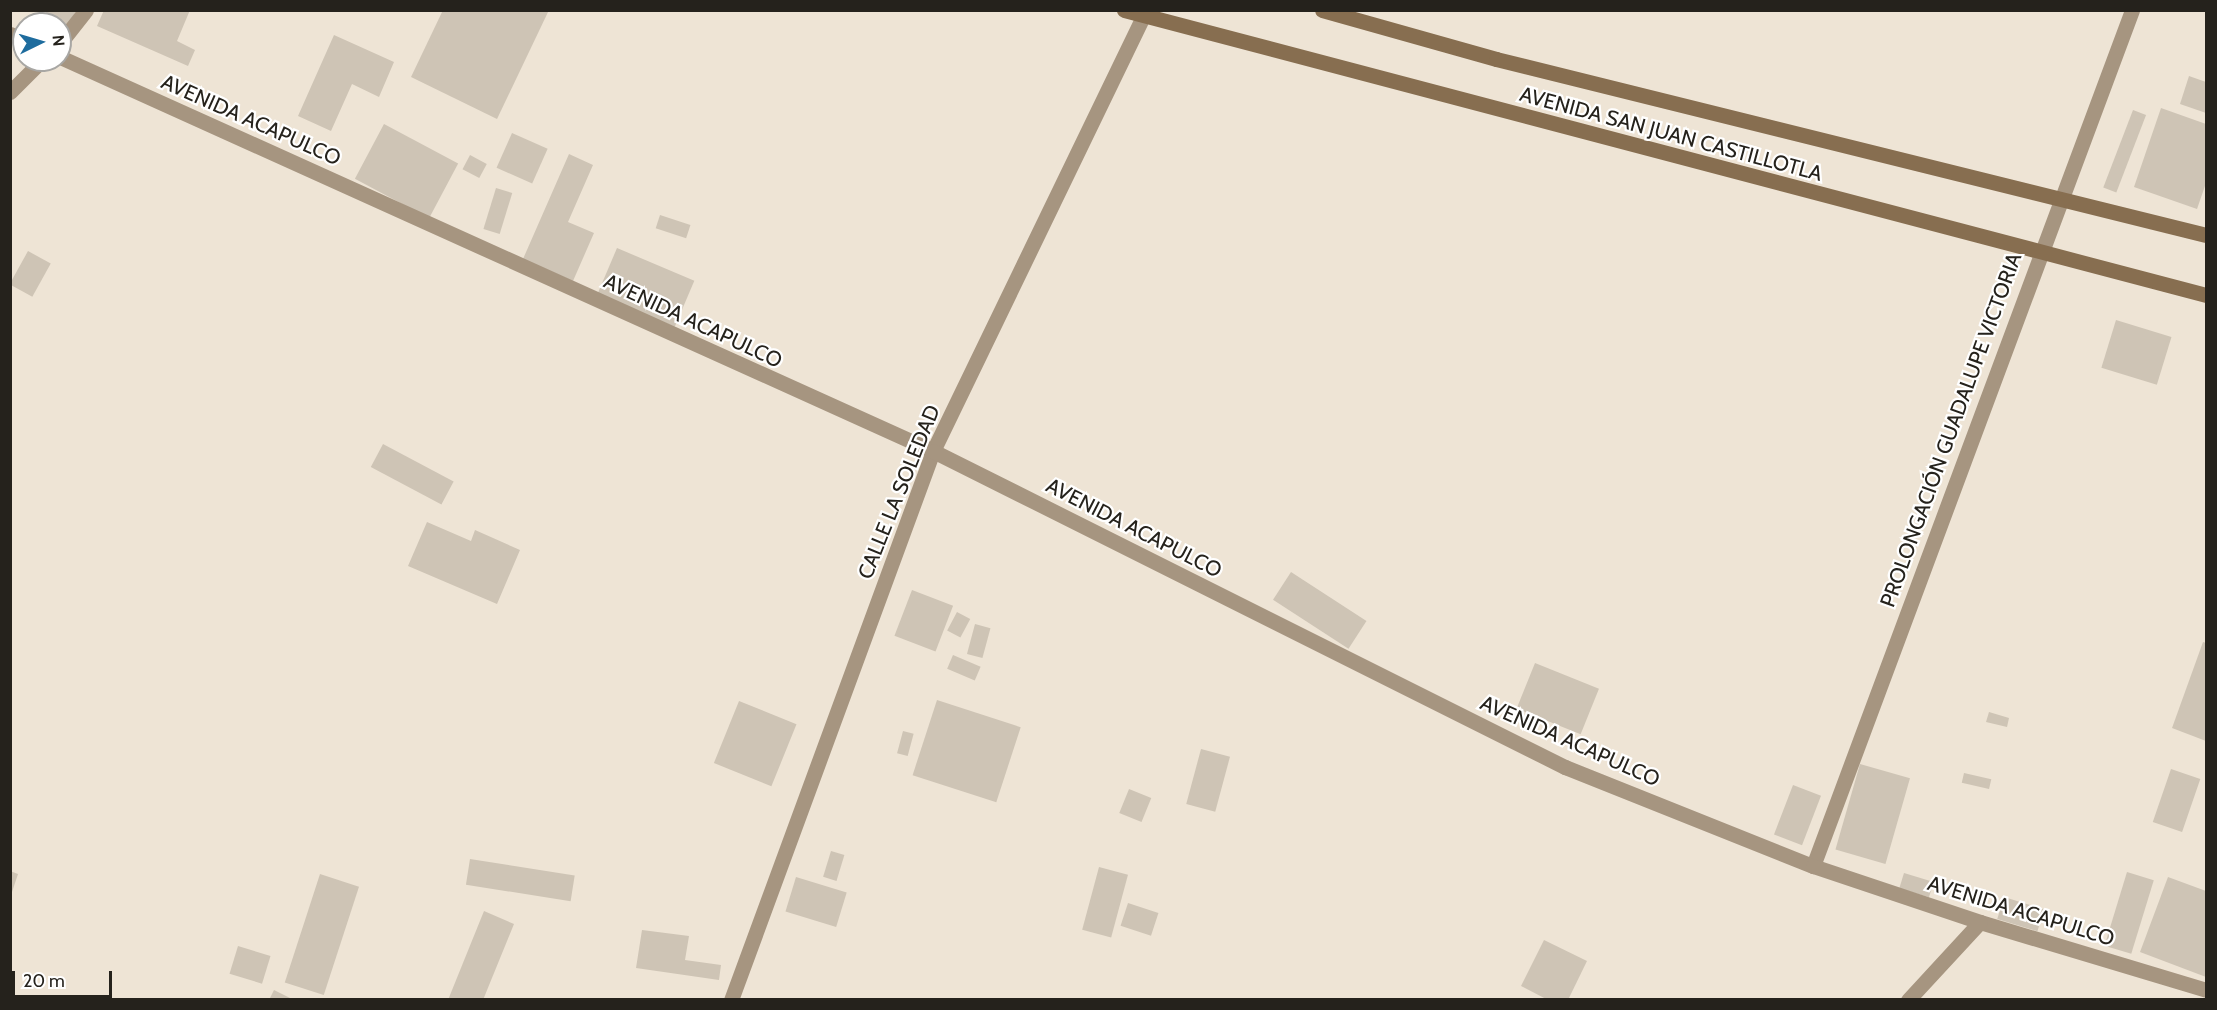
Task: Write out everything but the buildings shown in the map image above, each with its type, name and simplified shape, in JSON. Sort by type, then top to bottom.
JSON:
[{"type":"main road","name":"AVENIDA SAN JUAN CASTILLOTLA","points":[[1124,10],[2039,253],[2206,295]]},
{"type":"main road","name":"AVENIDA SAN JUAN CASTILLOTLA","points":[[1322,10],[1496,59],[2206,234]]},
{"type":"street","points":[[72,28],[86,10]]},
{"type":"street","name":"PROLONGACIÓN GUADALUPE VICTORIA","points":[[1813,866],[2039,253],[2063,199],[2132,10]]},
{"type":"street","name":"CALLE LA SOLEDAD","points":[[730,999],[933,452],[1144,15]]},
{"type":"street","name":"AVENIDA ACAPULCO","points":[[72,62],[933,452],[1565,767],[1813,866],[1980,922],[2206,990]]},
{"type":"street","points":[[10,92],[30,72]]},
{"type":"street","points":[[1908,999],[1980,922]]}]
